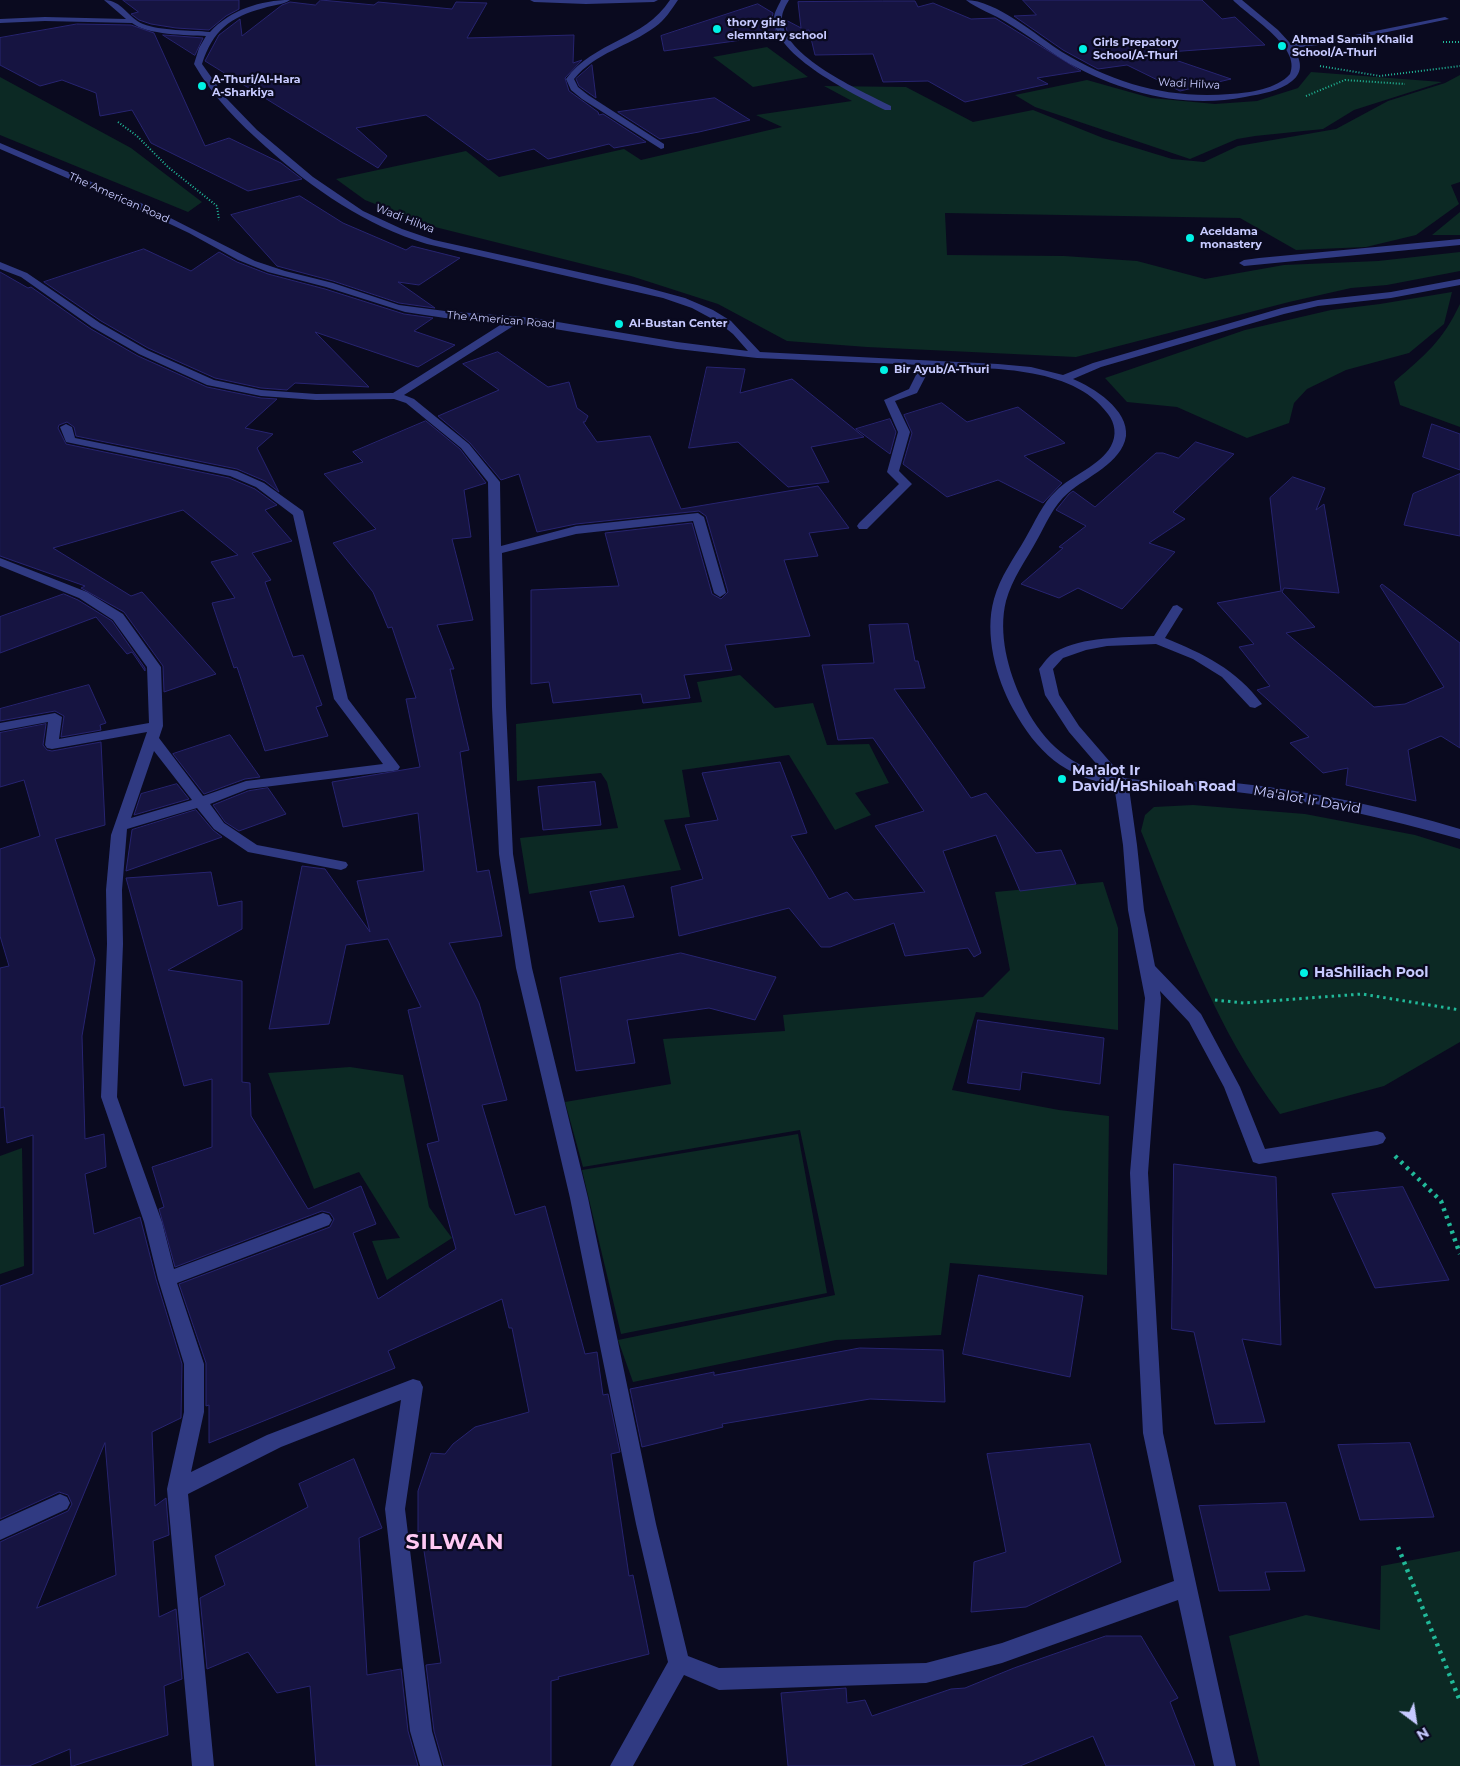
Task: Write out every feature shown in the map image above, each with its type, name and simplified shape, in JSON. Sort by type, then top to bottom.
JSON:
[{"type":"street","points":[[108,0],[140,26],[170,31],[211,34]]},
{"type":"street","name":"Wadi Hilwa","points":[[286,0],[248,9],[229,18],[211,34],[200,54],[198,64],[212,88],[248,126],[312,182],[358,213],[387,227],[454,248],[617,282],[673,298],[724,321],[741,336],[757,355]]},
{"type":"street","points":[[534,0],[586,2],[654,0]]},
{"type":"street","points":[[661,146],[585,97],[574,88],[570,79],[578,67],[596,54],[652,26],[665,16],[674,0]]},
{"type":"street","points":[[785,0],[778,19],[791,47],[831,78],[888,108]]},
{"type":"street","name":"Wadi Hilwa","points":[[970,0],[992,10],[1070,60],[1099,76],[1150,92],[1176,96],[1214,98],[1254,93],[1282,84],[1292,78],[1296,65]]},
{"type":"street","points":[[1237,0],[1288,46],[1293,53],[1296,65]]},
{"type":"street","points":[[0,21],[45,18],[134,21]]},
{"type":"street","points":[[1288,46],[1335,41],[1445,19]]},
{"type":"street","name":"The American Road","points":[[0,146],[185,228],[230,253],[263,268],[340,288],[362,297],[408,310],[570,327],[700,350],[757,355],[809,356],[1007,368],[1062,379]]},
{"type":"street","points":[[1244,263],[1291,257],[1370,251],[1421,244],[1460,242]]},
{"type":"street","points":[[0,265],[24,276],[96,325],[143,352],[211,383],[261,393],[316,397],[395,396],[410,402],[465,446],[494,482],[499,707],[506,854],[524,968],[579,1198],[646,1524],[679,1663],[621,1766]]},
{"type":"street","points":[[1062,379],[1097,365],[1282,311],[1318,303],[1391,295],[1460,282]]},
{"type":"street","points":[[395,396],[514,320]]},
{"type":"street","points":[[863,526],[906,484],[893,472],[904,432],[888,400],[913,391],[927,363]]},
{"type":"street","name":"Ma'alot Ir David","points":[[1062,379],[1092,392],[1110,410],[1119,425],[1120,435],[1117,446],[1090,471],[1062,491],[1045,510],[1032,538],[1017,561],[998,606],[999,642],[1005,675],[1014,699],[1045,745],[1064,764],[1086,773],[1121,783],[1234,788],[1394,816],[1460,834]]},
{"type":"street","points":[[66,427],[70,440],[233,473],[260,485],[299,514],[341,699],[393,767],[246,785],[201,802],[121,826]]},
{"type":"street","points":[[496,551],[576,530],[698,516],[720,592]]},
{"type":"street","points":[[0,562],[84,595],[118,617],[154,668],[154,732],[118,836],[114,890],[115,944],[109,1097],[153,1222],[167,1279],[194,1364],[194,1412],[177,1489],[203,1766]]},
{"type":"street","points":[[1158,640],[1177,609]]},
{"type":"street","points":[[1226,1766],[1153,1433],[1139,1173],[1153,998],[1136,910],[1130,845],[1121,783],[1074,729],[1052,695],[1046,669],[1058,655],[1083,647],[1107,642],[1158,640],[1174,645],[1210,662],[1227,674],[1255,704]]},
{"type":"street","points":[[0,727],[56,718],[52,745],[154,732]]},
{"type":"street","points":[[154,732],[219,826],[253,849],[341,865]]},
{"type":"street","points":[[1148,969],[1195,1018],[1232,1087],[1259,1157],[1377,1138]]},
{"type":"street","points":[[167,1279],[323,1220]]},
{"type":"street","points":[[177,1489],[274,1442],[413,1387],[396,1508],[421,1731],[431,1766]]},
{"type":"street","points":[[0,1531],[60,1504]]},
{"type":"street","points":[[679,1663],[719,1679],[926,1673],[1002,1653],[1186,1587]]},
{"type":"path","points":[[1296,65],[1331,67],[1380,76],[1460,66]]},
{"type":"path","points":[[118,122],[138,136],[168,167],[217,206],[220,225],[232,238],[230,253]]},
{"type":"path","points":[[1174,996],[1244,1003],[1362,994],[1460,1010]]},
{"type":"path","points":[[1377,1138],[1441,1201],[1460,1254]]},
{"type":"path","points":[[1398,1547],[1460,1701]]},
{"type":"green space","points":[[767,47],[808,77],[753,87],[713,57]]},
{"type":"green space","points":[[1311,72],[1442,82],[1354,110],[1323,129],[1237,139],[1190,159],[1035,107],[1015,95],[1087,80],[1151,98],[1215,104],[1257,101],[1298,88]]},
{"type":"green space","points":[[1460,75],[1460,182],[1451,185],[1459,204],[1416,235],[1366,247],[1296,250],[1240,218],[945,213],[947,255],[1064,256],[1137,261],[1205,279],[1284,265],[1378,261],[1460,252],[1460,271],[1387,285],[1351,288],[1289,302],[1076,357],[867,347],[787,341],[718,304],[631,276],[431,226],[365,200],[336,179],[466,151],[499,177],[624,149],[641,160],[782,127],[756,115],[852,101],[824,86],[906,87],[973,122],[1033,110],[1103,138],[1172,159],[1204,162],[1238,146],[1336,129],[1388,101],[1445,83]]},
{"type":"green space","points":[[0,77],[131,148],[202,202],[188,212],[0,135]]},
{"type":"green space","points":[[1460,212],[1460,235],[1432,235]]},
{"type":"green space","points":[[1452,292],[1444,324],[1409,353],[1346,370],[1307,389],[1294,403],[1289,423],[1247,438],[1177,407],[1127,402],[1105,378],[1245,330],[1331,310]]},
{"type":"green space","points":[[1460,304],[1460,427],[1400,405],[1394,382],[1432,347]]},
{"type":"green space","points":[[740,675],[775,708],[813,703],[827,745],[869,744],[889,783],[855,793],[871,815],[835,830],[789,755],[682,770],[690,817],[664,820],[681,870],[529,894],[520,838],[618,828],[607,782],[601,773],[517,781],[516,724],[702,702],[697,682]]},
{"type":"green space","points":[[1193,805],[1305,814],[1415,835],[1460,849],[1460,1042],[1384,1086],[1280,1114],[1257,1082],[1218,1013],[1185,941],[1141,831],[1145,815],[1154,807]]},
{"type":"green space","points":[[1103,882],[1118,928],[1118,1030],[976,1012],[952,1090],[1059,1110],[1109,1116],[1107,1275],[950,1263],[941,1335],[836,1340],[633,1382],[618,1340],[835,1295],[800,1130],[583,1167],[565,1102],[671,1084],[663,1039],[785,1031],[783,1015],[983,997],[1010,970],[995,892]]},
{"type":"green space","points":[[350,1067],[403,1075],[429,1207],[452,1238],[387,1280],[372,1241],[400,1238],[359,1172],[314,1189],[268,1073]]},
{"type":"green space","points":[[798,1134],[827,1293],[621,1334],[582,1170]]},
{"type":"green space","points":[[22,1148],[24,1266],[0,1274],[0,1156]]},
{"type":"green space","points":[[1460,1551],[1460,1766],[1260,1766],[1229,1636],[1306,1615],[1380,1630],[1381,1566]]},
{"type":"building","points":[[123,0],[239,0],[239,9],[226,16],[209,30],[176,28],[139,20],[131,14],[138,12]]},
{"type":"building","points":[[321,0],[374,5],[378,2],[452,9],[456,2],[487,3],[467,38],[574,35],[573,63],[582,60],[565,78],[569,91],[598,112],[599,115],[603,114],[646,142],[614,148],[609,144],[548,159],[534,149],[488,160],[426,115],[356,128],[387,156],[378,168],[205,61],[219,35],[240,19],[242,36],[282,5],[290,2],[315,5]]},
{"type":"building","points":[[1023,0],[1202,0],[1222,19],[1235,17],[1265,45],[1155,53],[1231,79],[1180,91],[1127,65],[1098,69],[1063,50],[1014,16],[1036,15]]},
{"type":"building","points":[[915,1],[918,7],[933,3],[971,19],[995,18],[1081,71],[1037,78],[1048,84],[965,102],[928,81],[883,82],[873,54],[815,55],[809,30],[788,33],[784,19],[801,28],[798,2]]},
{"type":"building","points":[[758,4],[773,13],[772,18],[777,35],[664,51],[661,36]]},
{"type":"building","points":[[77,24],[131,25],[154,33],[205,146],[229,138],[281,163],[302,179],[248,191],[151,143],[132,110],[100,116],[96,93],[62,80],[40,86],[0,65],[0,38]]},
{"type":"building","points":[[163,35],[178,36],[203,38],[195,55]]},
{"type":"building","points":[[592,65],[596,98],[579,86],[576,79]]},
{"type":"building","points":[[715,98],[750,120],[660,139],[618,112]]},
{"type":"building","points":[[300,196],[343,223],[406,250],[412,246],[460,258],[419,285],[398,282],[435,308],[399,303],[333,281],[277,266],[231,215]]},
{"type":"building","points":[[144,249],[191,271],[219,252],[237,262],[268,274],[325,289],[404,314],[433,318],[414,331],[455,345],[418,367],[315,332],[369,387],[295,383],[287,390],[261,388],[215,378],[148,348],[101,321],[44,282]]},
{"type":"building","points":[[0,272],[28,288],[31,287],[91,329],[138,356],[207,387],[261,398],[277,399],[245,428],[273,434],[257,448],[279,492],[265,481],[237,469],[76,436],[74,427],[67,422],[59,425],[58,428],[66,444],[229,478],[255,489],[277,505],[265,510],[292,541],[252,553],[271,580],[265,582],[293,657],[303,655],[322,705],[316,707],[328,736],[265,751],[237,667],[234,668],[212,603],[235,598],[211,562],[238,555],[183,510],[53,548],[131,596],[142,592],[216,674],[164,692],[163,666],[124,612],[81,588],[85,586],[0,556]]},
{"type":"building","points":[[498,352],[548,387],[569,382],[577,408],[588,416],[585,422],[583,422],[597,442],[650,436],[681,509],[818,486],[849,528],[809,533],[818,556],[784,560],[810,636],[725,645],[732,670],[684,675],[690,698],[643,703],[641,694],[553,703],[549,682],[531,684],[531,590],[619,586],[605,533],[692,523],[712,594],[721,599],[728,592],[706,516],[699,511],[576,524],[537,532],[519,474],[501,480],[470,443],[438,416],[499,390],[463,364]]},
{"type":"building","points":[[707,367],[745,369],[740,393],[792,379],[864,437],[811,447],[829,482],[788,487],[738,442],[689,448]]},
{"type":"building","points":[[942,403],[967,422],[1018,407],[1065,443],[1024,456],[1062,483],[1043,503],[998,480],[947,497],[903,464],[912,433],[904,415]]},
{"type":"building","points":[[890,419],[896,432],[890,454],[856,429]]},
{"type":"building","points":[[426,421],[460,449],[486,483],[464,490],[471,537],[452,539],[473,620],[437,625],[454,669],[450,669],[469,750],[460,752],[477,872],[489,870],[502,936],[449,943],[479,1003],[507,1100],[482,1105],[515,1215],[545,1206],[585,1354],[597,1352],[603,1395],[608,1394],[620,1452],[611,1454],[629,1576],[633,1575],[649,1654],[558,1677],[559,1679],[551,1681],[551,1766],[444,1766],[434,1731],[426,1665],[441,1663],[421,1531],[418,1532],[418,1491],[431,1453],[445,1454],[453,1444],[475,1427],[529,1412],[512,1328],[509,1328],[502,1299],[388,1351],[395,1368],[209,1443],[209,1405],[206,1406],[206,1363],[179,1284],[330,1227],[334,1219],[330,1213],[322,1211],[175,1267],[159,1209],[164,1207],[152,1167],[212,1147],[212,1079],[184,1086],[126,878],[211,872],[218,906],[242,901],[242,929],[168,970],[242,981],[242,1082],[250,1083],[251,1116],[308,1209],[361,1186],[376,1224],[353,1233],[378,1299],[456,1249],[427,1144],[439,1141],[408,1010],[421,1007],[388,939],[346,945],[329,1024],[269,1029],[302,866],[325,869],[370,932],[357,881],[424,871],[418,813],[343,827],[332,782],[420,767],[406,699],[416,698],[392,627],[388,628],[373,592],[333,543],[376,529],[324,474],[363,462],[353,452]]},
{"type":"building","points":[[1432,424],[1460,434],[1460,470],[1423,457]]},
{"type":"building","points":[[1196,442],[1234,454],[1173,512],[1185,519],[1149,543],[1175,552],[1122,609],[1078,588],[1059,598],[1021,584],[1063,548],[1059,547],[1086,526],[1056,510],[1069,494],[1073,491],[1095,507],[1156,453],[1163,453],[1178,458]]},
{"type":"building","points":[[1460,474],[1460,536],[1404,525],[1413,494]]},
{"type":"building","points":[[1293,477],[1325,488],[1316,510],[1324,504],[1339,593],[1284,588],[1282,592],[1315,627],[1286,633],[1374,707],[1405,704],[1444,687],[1380,586],[1382,584],[1460,643],[1460,748],[1441,736],[1408,750],[1416,801],[1346,785],[1348,768],[1323,773],[1290,743],[1309,737],[1257,690],[1270,686],[1239,647],[1254,644],[1217,603],[1281,591],[1270,498]]},
{"type":"building","points":[[64,594],[78,600],[112,621],[145,668],[145,671],[132,652],[127,654],[96,617],[0,653],[0,617]]},
{"type":"building","points":[[908,624],[915,661],[918,661],[925,688],[894,689],[971,798],[986,793],[1036,853],[1061,850],[1076,884],[1020,891],[996,835],[943,851],[981,953],[974,957],[968,948],[905,956],[894,923],[830,947],[821,947],[789,908],[679,936],[671,887],[703,879],[685,825],[718,820],[702,773],[780,762],[807,833],[791,836],[829,899],[847,892],[854,900],[925,892],[875,826],[924,811],[873,738],[838,740],[822,665],[874,663],[869,625]]},
{"type":"building","points":[[89,685],[106,723],[100,725],[101,730],[61,737],[64,716],[55,711],[0,721],[0,709]]},
{"type":"building","points":[[46,724],[43,745],[47,750],[52,751],[101,742],[105,825],[55,839],[95,960],[82,1036],[85,1139],[104,1134],[106,1167],[85,1174],[94,1234],[140,1217],[156,1279],[182,1364],[181,1418],[152,1432],[155,1506],[166,1498],[169,1535],[153,1541],[159,1617],[176,1609],[182,1679],[164,1686],[168,1735],[73,1766],[71,1766],[70,1749],[29,1766],[0,1766],[0,1542],[68,1511],[72,1504],[68,1495],[59,1492],[0,1519],[0,1286],[33,1274],[33,1135],[7,1143],[4,1107],[0,1108],[0,968],[9,966],[0,936],[0,849],[40,836],[24,780],[0,787],[0,733]],"holes":[[[105,1443],[116,1575],[37,1608]]]},
{"type":"building","points":[[230,735],[260,777],[245,779],[204,794],[173,754]]},
{"type":"building","points":[[595,782],[601,825],[543,830],[538,787]]},
{"type":"building","points":[[177,784],[189,799],[134,815],[141,794]]},
{"type":"building","points":[[268,788],[286,814],[239,831],[225,822],[213,805],[248,791]]},
{"type":"building","points":[[196,810],[213,830],[222,837],[126,871],[132,830]]},
{"type":"building","points":[[624,886],[634,917],[599,922],[590,892]]},
{"type":"building","points":[[681,953],[776,977],[755,1020],[709,1008],[627,1020],[635,1063],[576,1071],[560,978]]},
{"type":"building","points":[[978,1020],[1104,1038],[1100,1084],[1022,1072],[1020,1090],[968,1083]]},
{"type":"building","points":[[1174,1164],[1276,1177],[1281,1345],[1242,1339],[1265,1422],[1215,1424],[1194,1332],[1172,1329]]},
{"type":"building","points":[[1403,1187],[1449,1280],[1375,1288],[1332,1194]]},
{"type":"building","points":[[979,1275],[1083,1296],[1070,1377],[963,1354]]},
{"type":"building","points":[[860,1348],[943,1350],[945,1402],[870,1399],[722,1424],[723,1427],[642,1447],[630,1389],[714,1372],[714,1375]]},
{"type":"building","points":[[1410,1443],[1434,1517],[1360,1520],[1338,1445]]},
{"type":"building","points":[[1090,1444],[1121,1562],[1026,1607],[971,1612],[974,1562],[1006,1552],[987,1454]]},
{"type":"building","points":[[354,1459],[382,1528],[359,1538],[367,1675],[401,1669],[408,1731],[418,1766],[316,1766],[310,1686],[277,1693],[248,1652],[207,1669],[200,1598],[225,1585],[215,1556],[308,1507],[299,1484]]},
{"type":"building","points":[[1286,1503],[1305,1571],[1265,1572],[1270,1590],[1219,1591],[1199,1506]]},
{"type":"building","points":[[1106,1636],[1141,1636],[1178,1698],[1170,1702],[1195,1766],[1106,1766],[1093,1736],[1020,1766],[788,1766],[781,1693],[846,1688],[847,1703],[865,1700],[872,1716],[951,1689],[965,1688],[1014,1668]]},
{"type":"place","name":"thory girls elemntary school","points":[[717,29]]},
{"type":"place","name":"Ahmad Samih Khalid School/A-Thuri","points":[[1282,46]]},
{"type":"place","name":"Girls Prepatory School/A-Thuri","points":[[1083,49]]},
{"type":"place","name":"A-Thuri/Al-Hara A-Sharkiya","points":[[202,86]]},
{"type":"place","name":"Aceldama monastery","points":[[1190,238]]},
{"type":"place","name":"Al-Bustan Center","points":[[619,324]]},
{"type":"place","name":"Bir Ayub/A-Thuri","points":[[884,370]]},
{"type":"place","name":"Ma'alot Ir David/HaShiloah Road","points":[[1062,779]]},
{"type":"place","name":"HaShiliach Pool","points":[[1304,973]]},
{"type":"district","name":"SILWAN","points":[[455,1543]]}]
